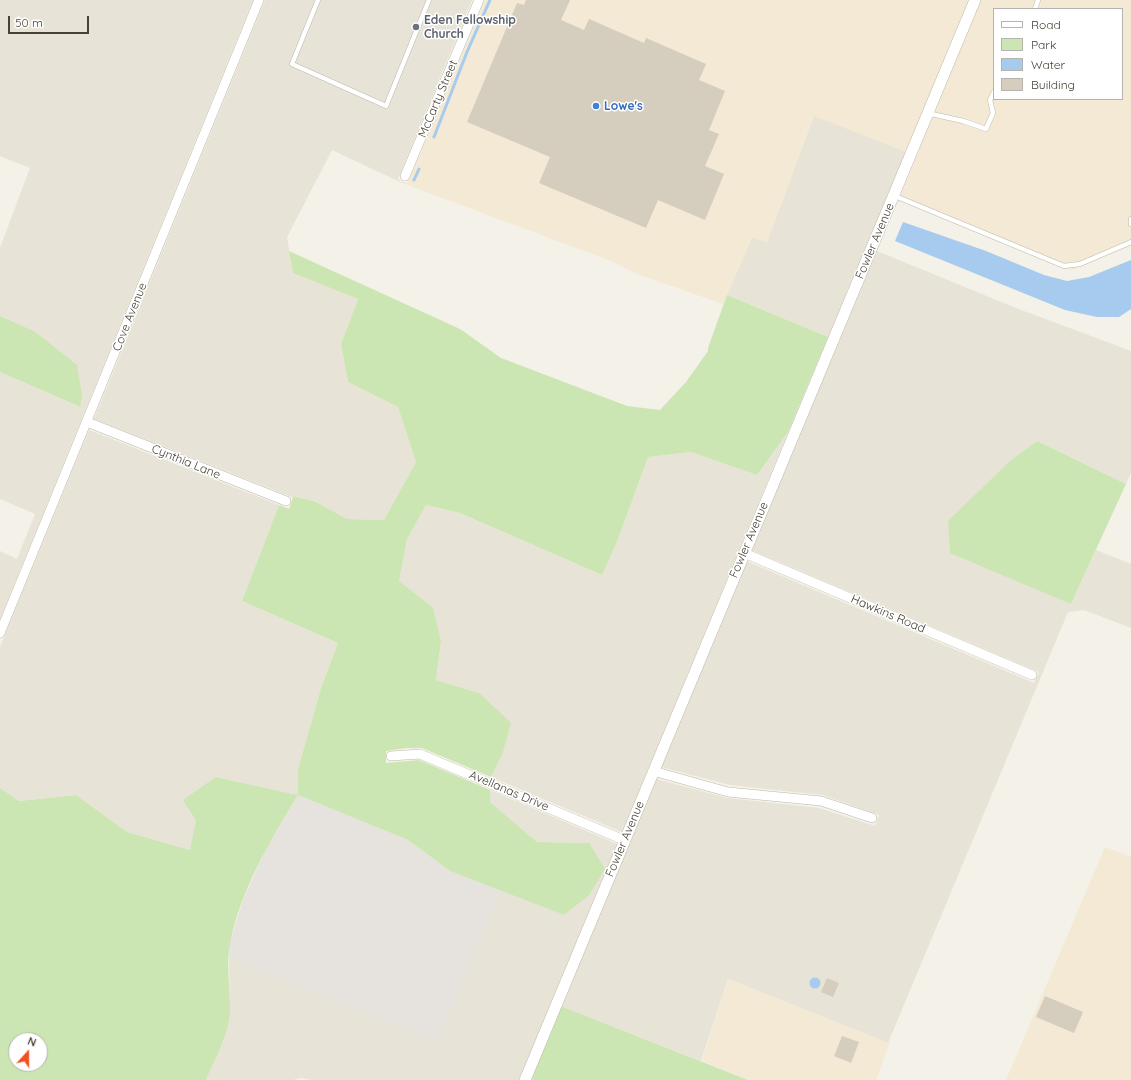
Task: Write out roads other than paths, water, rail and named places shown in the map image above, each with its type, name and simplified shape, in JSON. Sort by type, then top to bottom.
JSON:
[{"type":"street","name":"Cove Avenue","points":[[0,633],[259,0]]},
{"type":"street","name":"Fowler Avenue","points":[[525,1080],[744,553],[895,196],[927,113],[975,0]]},
{"type":"street","name":"McCarty Street","points":[[405,176],[476,1]]},
{"type":"street","name":"Cynthia Lane","points":[[87,422],[286,501]]},
{"type":"street","name":"Hawkins Road","points":[[744,553],[1032,675]]},
{"type":"street","name":"Avellanas Drive","points":[[391,756],[420,754],[624,840]]},
{"type":"street","points":[[653,771],[728,792],[821,801],[872,818]]},
{"type":"lane","points":[[318,0],[292,64],[386,106],[429,0]]},
{"type":"lane","points":[[927,113],[964,121],[986,129],[993,112],[990,100],[993,94]]},
{"type":"lane","points":[[895,196],[1064,266],[1080,264],[1131,242]]},
{"type":"lane","points":[[1131,219],[1131,224]]},
{"type":"water","points":[[903,222],[986,251],[1044,275],[1067,281],[1089,277],[1131,260],[1131,309],[1119,317],[1097,317],[1065,310],[895,241]]},
{"type":"water","points":[[815,977],[819,979],[821,983],[819,987],[815,989],[811,987],[809,983],[811,979]]},
{"type":"waterway","points":[[434,137],[467,52],[490,0]]},
{"type":"waterway","points":[[414,180],[419,169]]},
{"type":"place","name":"Eden Fellowship Church","points":[[416,27]]},
{"type":"place","name":"Lowe's","points":[[596,106]]}]
